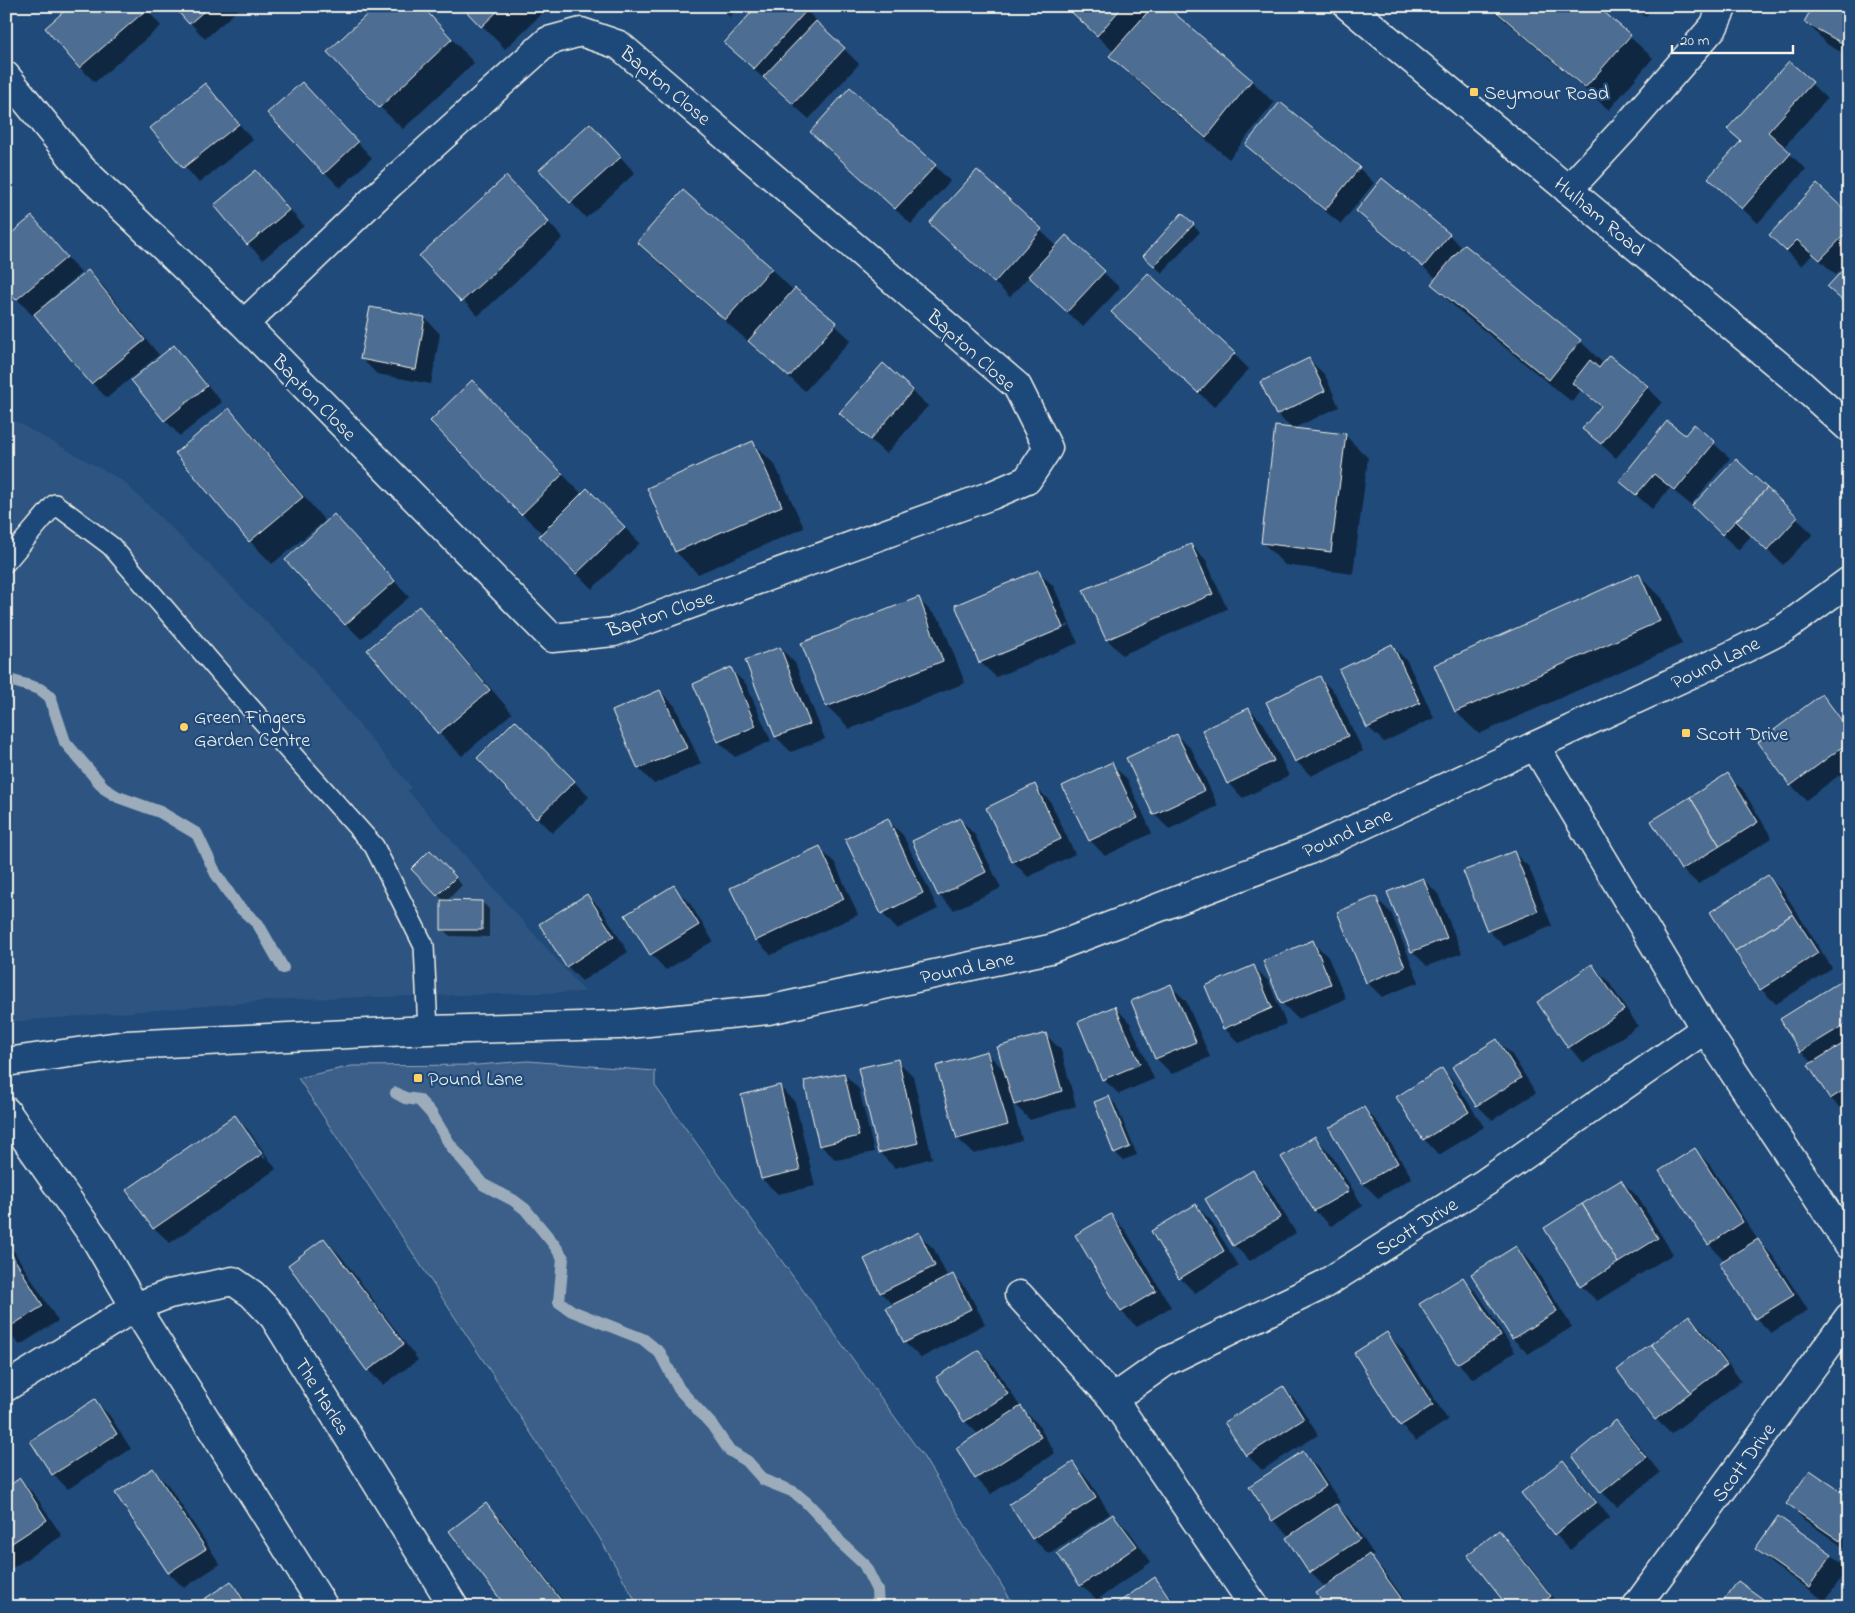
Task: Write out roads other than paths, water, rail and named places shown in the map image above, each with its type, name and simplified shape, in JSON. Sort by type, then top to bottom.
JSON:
[{"type":"street","name":"Hulham Road","points":[[1348,6],[1823,402],[1849,428]]},
{"type":"street","points":[[1568,190],[1629,124],[1714,26],[1723,6]]},
{"type":"street","name":"Bapton Close","points":[[6,76],[80,167],[244,324],[552,638],[614,632],[992,495],[1027,480],[1048,448],[1017,386],[619,44],[581,32],[548,41],[392,183],[244,324]]},
{"type":"street","name":"Pound Lane","points":[[6,1062],[126,1045],[428,1030],[619,1025],[768,1010],[1050,949],[1307,850],[1535,746],[1732,655],[1776,632],[1835,593],[1849,581]]},
{"type":"street","points":[[1535,746],[1705,1029],[1849,1245]]},
{"type":"street","name":"Scott Drive","points":[[1113,1399],[1165,1362],[1323,1285],[1486,1182],[1705,1029]]},
{"type":"street","points":[[6,1111],[96,1240],[135,1308],[324,1607]]},
{"type":"street","name":"The Marles","points":[[6,1388],[135,1308],[170,1294],[233,1281],[252,1294],[274,1317],[454,1607]]},
{"type":"street","points":[[1019,1295],[1113,1399],[1255,1607]]},
{"type":"street","name":"Scott Drive","points":[[1636,1607],[1849,1317]]},
{"type":"lane","points":[[6,562],[55,504],[111,546],[240,696],[374,846],[424,946],[428,1030]]},
{"type":"waterway","points":[[6,679],[40,689],[50,697],[65,742],[105,789],[118,797],[160,812],[197,834],[216,874],[237,905],[258,924],[283,968]]},
{"type":"waterway","points":[[396,1093],[405,1098],[419,1100],[431,1113],[451,1146],[484,1185],[513,1200],[525,1209],[553,1243],[563,1258],[559,1302],[572,1311],[643,1339],[660,1353],[679,1389],[712,1425],[729,1450],[747,1461],[764,1480],[794,1492],[806,1502],[826,1523],[840,1542],[864,1564],[877,1590],[878,1607]]},
{"type":"place","name":"Seymour Road","points":[[1474,92]]},
{"type":"place","name":"Green Fingers Garden Centre","points":[[184,727]]},
{"type":"place","name":"Scott Drive","points":[[1686,733]]},
{"type":"place","name":"Pound Lane","points":[[418,1078]]}]
